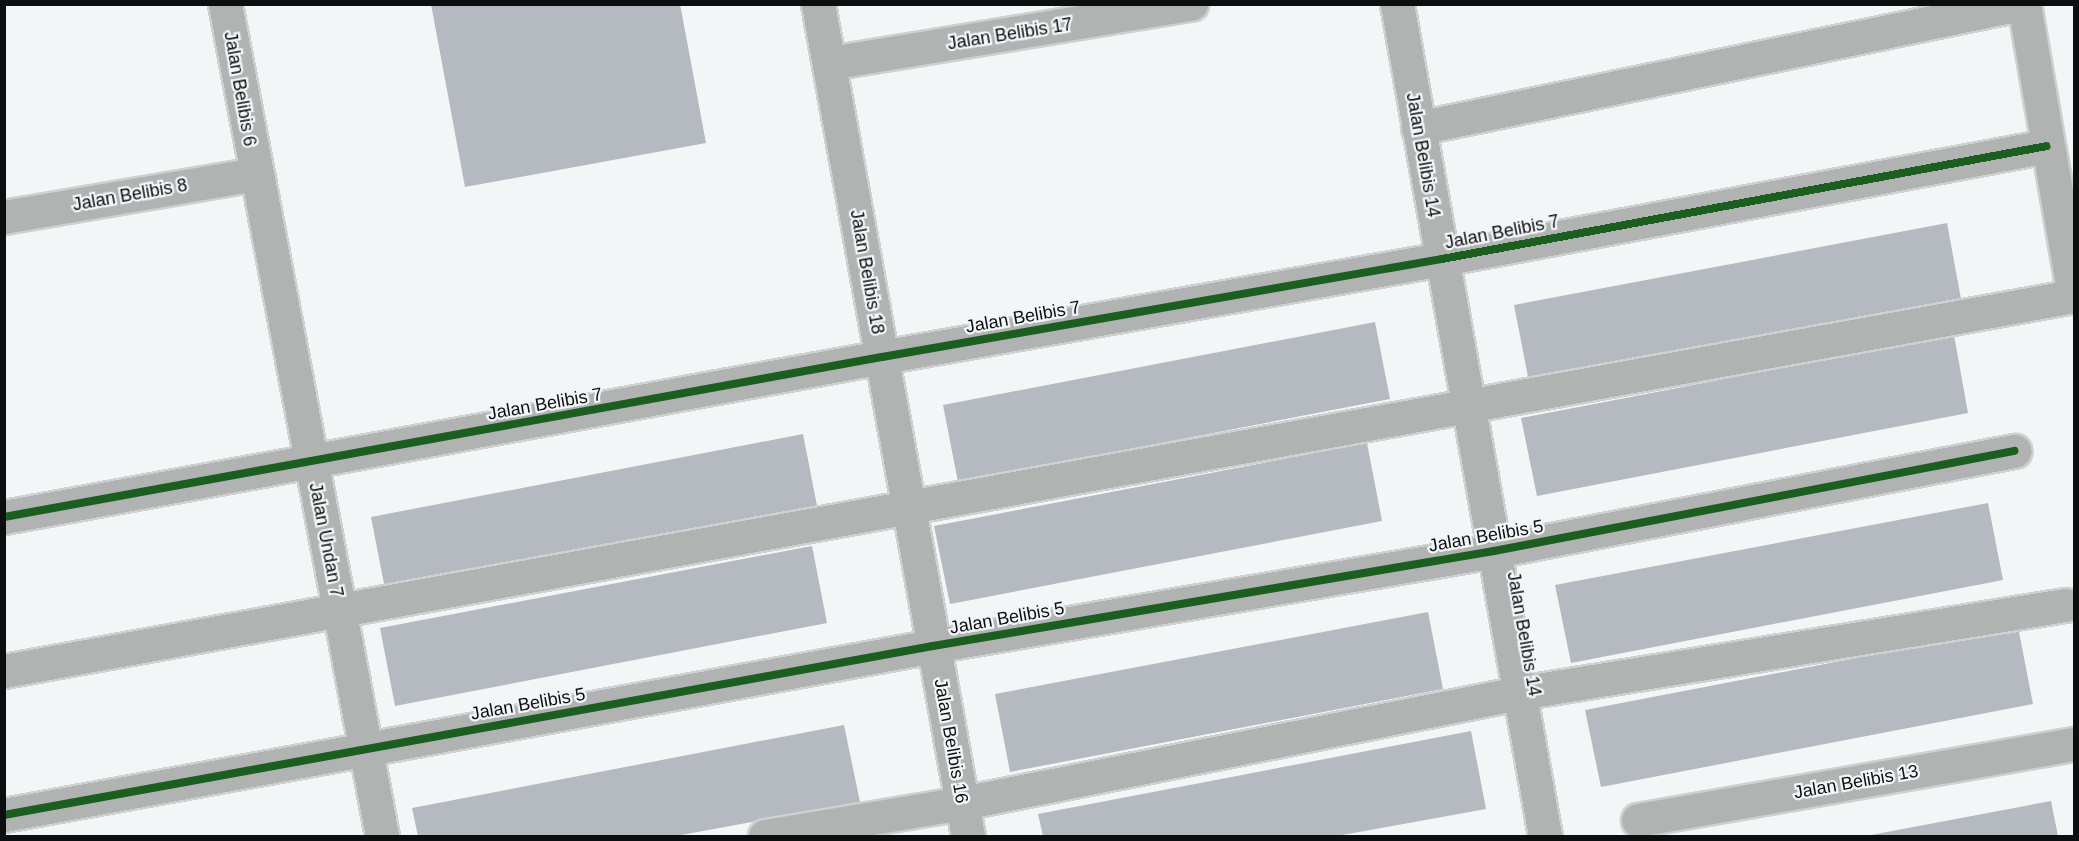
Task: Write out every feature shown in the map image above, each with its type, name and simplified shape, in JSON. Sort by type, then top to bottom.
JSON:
[{"type":"street","name":"Jalan Belibis 6","points":[[225,4],[255,174]]},
{"type":"street","name":"Jalan Belibis 18","points":[[818,4],[933,646]]},
{"type":"street","name":"Jalan Belibis 17","points":[[829,63],[1191,4]]},
{"type":"street","name":"Jalan Belibis 14","points":[[1396,4],[1545,837]]},
{"type":"street","points":[[4,671],[2074,296],[2022,4],[1418,128]]},
{"type":"street","name":"Jalan Belibis 7","points":[[4,517],[882,357],[1442,259],[2047,146]]},
{"type":"street","name":"Jalan Belibis 8","points":[[4,217],[255,174]]},
{"type":"street","name":"Jalan Undan 7","points":[[255,174],[341,611],[382,837]]},
{"type":"street","name":"Jalan Belibis 5","points":[[4,815],[933,646],[1494,551],[2014,451]]},
{"type":"street","points":[[765,837],[962,804],[1519,693],[2065,605]]},
{"type":"street","name":"Jalan Belibis 16","points":[[933,646],[968,837]]},
{"type":"street","name":"Jalan Belibis 13","points":[[1638,820],[2074,744]]},
{"type":"building","points":[[431,4],[680,4],[706,143],[465,187]]},
{"type":"building","points":[[1947,223],[1961,299],[1529,382],[1514,305]]},
{"type":"building","points":[[1375,322],[1390,399],[958,482],[943,405]]},
{"type":"building","points":[[1954,335],[1968,413],[1537,496],[1521,418]]},
{"type":"building","points":[[803,434],[818,511],[386,594],[371,517]]},
{"type":"building","points":[[1367,443],[1382,521],[950,604],[934,526]]},
{"type":"building","points":[[1988,503],[2003,580],[1571,663],[1555,585]]},
{"type":"building","points":[[812,546],[827,623],[395,706],[380,628]]},
{"type":"building","points":[[1428,612],[1443,689],[1010,772],[995,694]]},
{"type":"building","points":[[2018,627],[2033,704],[1601,787],[1585,710]]},
{"type":"building","points":[[844,725],[860,802],[676,836],[418,836],[412,808]]},
{"type":"building","points":[[1471,731],[1486,809],[1337,836],[1043,836],[1038,814]]},
{"type":"building","points":[[2051,801],[2058,836],[1871,836],[1871,835]]},
{"type":"cycle path","points":[[4,517],[882,357],[1442,259],[2047,146]]},
{"type":"cycle path","points":[[4,815],[933,646],[1494,551],[2014,451]]}]
